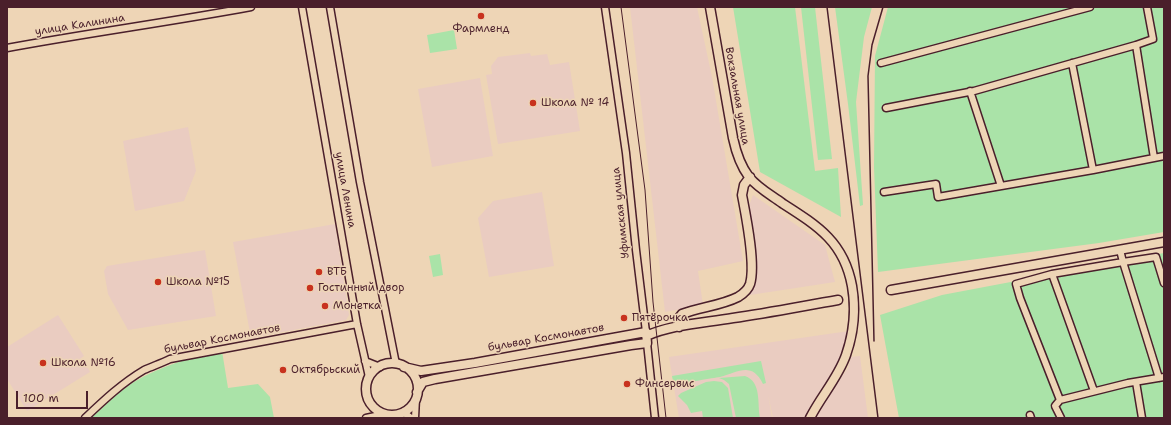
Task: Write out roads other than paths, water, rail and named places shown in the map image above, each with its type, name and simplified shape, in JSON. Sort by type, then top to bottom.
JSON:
[{"type":"main road","name":"Вокзальная улица","points":[[710,7],[734,144],[741,163],[750,177],[769,195],[809,221],[827,236],[843,257],[851,281],[854,294],[855,314],[850,344],[840,369],[810,418]]},
{"type":"main road","points":[[679,326],[678,319],[682,314],[733,299],[745,292],[750,284],[752,270],[751,257],[742,195],[744,185],[750,177]]},
{"type":"main road","points":[[891,290],[1164,242]]},
{"type":"main road","name":"бульвар Космонавтов","points":[[417,395],[423,382],[436,379],[631,345],[656,331],[679,326],[736,318],[838,300]]},
{"type":"main road","name":"бульвар Космонавтов","points":[[400,365],[420,371],[646,337]]},
{"type":"main road","points":[[400,365],[388,364],[374,371],[369,377],[366,388],[368,400],[375,409],[388,416],[408,409],[417,395]]},
{"type":"main road","name":"улица Ленина","points":[[400,365],[410,371],[415,377],[417,395]]},
{"type":"street","name":"улица Калинина","points":[[7,48],[76,35],[182,20],[251,7]]},
{"type":"street","name":"улица Ленина","points":[[302,7],[357,324],[369,377]]},
{"type":"street","name":"улица Ленина","points":[[330,7],[360,182],[400,365]]},
{"type":"street","name":"Уфимская улица","points":[[605,7],[626,153],[655,418]]},
{"type":"street","points":[[881,63],[1090,7]]},
{"type":"street","points":[[886,108],[970,91],[1153,39],[1147,7]]},
{"type":"street","points":[[1136,45],[1154,158]]},
{"type":"street","points":[[1072,63],[1093,170]]},
{"type":"street","points":[[970,91],[1001,186]]},
{"type":"street","points":[[884,192],[936,184],[938,196],[1093,170],[1164,156]]},
{"type":"street","points":[[1061,418],[1055,406],[1060,400],[1094,391],[1162,377],[1120,250]]},
{"type":"street","points":[[1060,400],[1020,298],[1016,284],[1052,274],[1156,257],[1164,283]]},
{"type":"street","points":[[1052,274],[1094,391]]},
{"type":"street","name":"бульвар Космонавтов","points":[[85,418],[111,393],[132,378],[170,359],[357,324]]},
{"type":"street","points":[[365,360],[380,367]]},
{"type":"street","points":[[1136,382],[1142,418]]},
{"type":"street","name":"улица Ленина","points":[[415,418],[417,395]]},
{"type":"street","points":[[403,412],[411,418]]},
{"type":"street","points":[[366,418],[388,416]]},
{"type":"tram line","points":[[621,7],[645,190],[653,302],[666,418]]},
{"type":"railway","points":[[827,7],[878,418]]},
{"type":"railway","points":[[874,341],[868,76],[872,45],[883,7]]},
{"type":"place","name":"Фармленд","points":[[481,16]]},
{"type":"place","name":"Школа № 14","points":[[533,103]]},
{"type":"place","name":"ВТБ","points":[[319,272]]},
{"type":"place","name":"Школа №15","points":[[158,282]]},
{"type":"place","name":"Гостинный двор","points":[[310,288]]},
{"type":"place","name":"Монетка","points":[[325,306]]},
{"type":"place","name":"Пятёрочка","points":[[624,318]]},
{"type":"place","name":"Школа №16","points":[[43,363]]},
{"type":"place","name":"Октябрьский","points":[[283,370]]},
{"type":"place","name":"Финсервис","points":[[627,384]]}]
